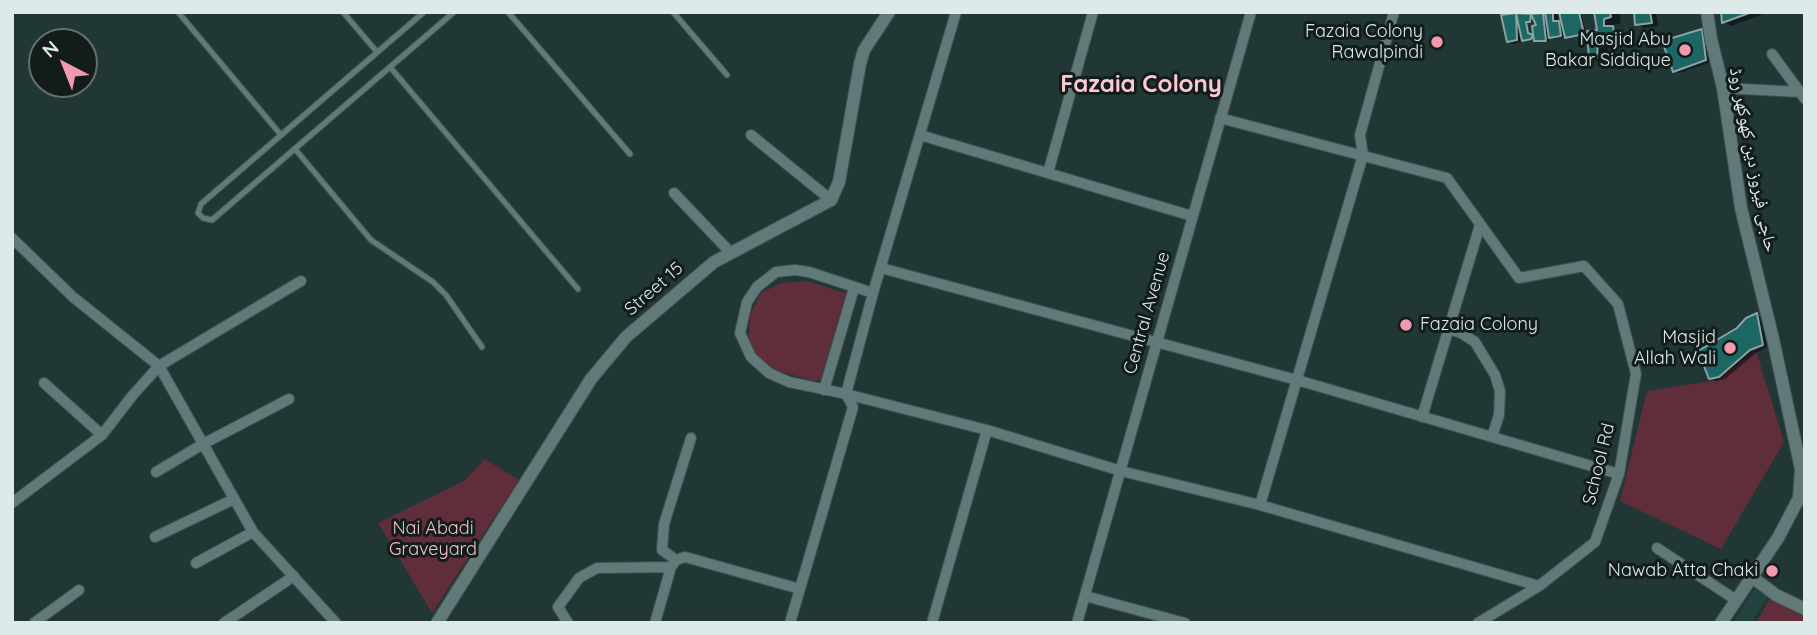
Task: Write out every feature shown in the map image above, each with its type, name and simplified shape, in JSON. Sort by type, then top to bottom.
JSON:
[{"type":"street","points":[[751,135],[831,200],[839,182],[864,50],[889,12]]},
{"type":"street","points":[[790,623],[853,407],[846,394],[873,293],[956,12]]},
{"type":"street","points":[[1048,173],[1093,12]]},
{"type":"street","name":"Central Avenue","points":[[1077,623],[1251,12]]},
{"type":"street","points":[[1260,505],[1363,155],[1360,135],[1394,12]]},
{"type":"street","name":"حاجی فیروز دین کھوکھر روڈ","points":[[1707,12],[1723,88],[1741,208],[1801,469],[1799,498],[1778,538],[1721,623]]},
{"type":"street","points":[[1772,54],[1802,96]]},
{"type":"street","points":[[1723,88],[1802,96]]},
{"type":"street","points":[[1220,118],[1447,178],[1480,225],[1422,417]]},
{"type":"street","points":[[920,135],[1192,216]]},
{"type":"street","points":[[674,193],[730,252]]},
{"type":"street","name":"Street 15","points":[[437,623],[591,379],[625,337],[692,278],[730,252],[831,200]]},
{"type":"street","name":"School Rd","points":[[1478,623],[1539,586],[1595,542],[1619,474],[1636,374],[1618,304],[1584,267],[1519,278],[1480,225]]},
{"type":"street","points":[[12,238],[73,297],[159,366],[253,531],[329,620]]},
{"type":"street","points":[[881,268],[1297,380],[1619,474]]},
{"type":"street","points":[[873,293],[809,272],[776,272],[757,287],[747,302],[740,333],[751,357],[769,373],[789,383],[846,394],[987,430],[1121,471],[1260,505],[1539,586]]},
{"type":"street","points":[[12,503],[102,435],[159,366],[301,281]]},
{"type":"street","points":[[824,390],[854,288]]},
{"type":"street","points":[[1449,329],[1475,342],[1495,375],[1500,391],[1499,415],[1492,437]]},
{"type":"street","points":[[44,383],[102,435]]},
{"type":"street","points":[[156,472],[289,399]]},
{"type":"street","points":[[932,623],[987,430]]},
{"type":"street","points":[[674,563],[662,550],[664,524],[691,438]]},
{"type":"street","points":[[155,537],[234,499]]},
{"type":"street","points":[[197,563],[253,531]]},
{"type":"street","points":[[1657,548],[1736,600]]},
{"type":"street","points":[[568,623],[558,607],[579,579],[597,568],[674,563],[685,557],[800,589]]},
{"type":"street","points":[[655,623],[674,563]]},
{"type":"street","points":[[224,623],[294,576]]},
{"type":"street","points":[[1752,577],[1776,595],[1805,609]]},
{"type":"street","points":[[34,623],[79,590]]},
{"type":"street","points":[[1085,596],[1185,623]]},
{"type":"lane","points":[[178,12],[281,135]]},
{"type":"lane","points":[[343,12],[377,52]]},
{"type":"lane","points":[[424,12],[201,204],[198,212],[203,218],[212,220],[454,12]]},
{"type":"lane","points":[[508,12],[630,154]]},
{"type":"lane","points":[[673,12],[727,75]]},
{"type":"lane","points":[[390,67],[578,289]]},
{"type":"lane","points":[[295,149],[371,240],[433,282],[482,347]]},
{"type":"shaded area","points":[[1755,588],[1768,596],[1751,623],[1733,623]]},
{"type":"green space","points":[[806,281],[846,293],[821,379],[813,381],[776,370],[763,362],[753,349],[749,336],[750,315],[761,293],[781,283]]},
{"type":"green space","points":[[1756,350],[1784,442],[1721,549],[1620,501],[1647,391],[1718,380]]},
{"type":"green space","name":"Nai Abadi Graveyard","points":[[485,459],[519,480],[432,613],[378,523],[464,481]]},
{"type":"green space","points":[[1771,597],[1805,614],[1805,623],[1756,623]]},
{"type":"building","points":[[1545,12],[1553,12],[1553,21],[1559,21],[1561,36],[1549,38]]},
{"type":"building","points":[[1559,12],[1579,12],[1584,34],[1565,38]]},
{"type":"building","points":[[1594,12],[1610,12],[1611,17],[1604,19],[1604,26],[1613,26],[1615,38],[1598,41],[1597,58],[1589,59],[1587,31],[1597,30]]},
{"type":"building","points":[[1634,12],[1650,12],[1652,23],[1635,25]]},
{"type":"building","points":[[1721,12],[1752,12],[1722,23]]},
{"type":"building","points":[[1516,13],[1517,40],[1507,42],[1501,15]]},
{"type":"building","points":[[1516,13],[1531,14],[1530,22],[1526,22],[1528,33],[1533,35],[1531,39],[1522,41]]},
{"type":"building","points":[[1543,13],[1546,41],[1534,41],[1532,26],[1536,25],[1531,14]]},
{"type":"building","name":"Masjid Abu Bakar Siddique","points":[[1702,29],[1706,60],[1673,72],[1662,41]]},
{"type":"building","name":"Masjid Allah Wali","points":[[1757,313],[1763,345],[1750,350],[1719,377],[1709,379],[1698,351]]},
{"type":"place","name":"Fazaia Colony Rawalpindi","points":[[1437,42]]},
{"type":"place","name":"Masjid Abu Bakar Siddique","points":[[1685,50]]},
{"type":"place","name":"Fazaia Colony","points":[[1406,325]]},
{"type":"place","name":"Masjid Allah Wali","points":[[1730,348]]},
{"type":"place","name":"Nawab Atta Chaki","points":[[1772,571]]},
{"type":"district","name":"Fazaia Colony","points":[[1141,85]]}]
